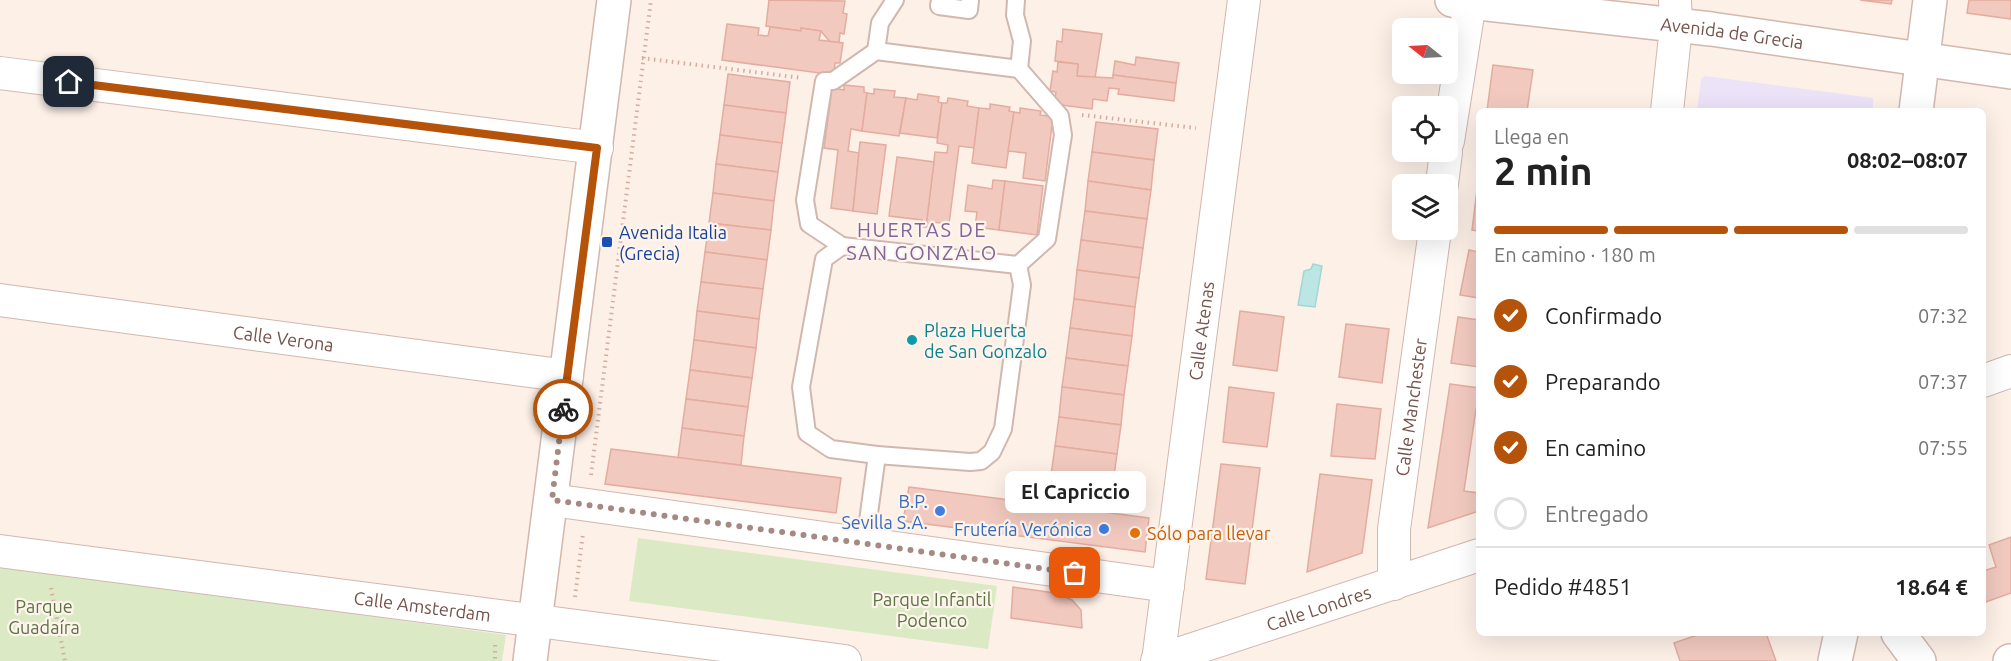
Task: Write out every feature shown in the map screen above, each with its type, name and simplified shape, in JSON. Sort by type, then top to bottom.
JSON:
[{"type":"main road","points":[[530,661],[609,54],[614,0]]},
{"type":"main road","points":[[1916,108],[1930,0]]},
{"type":"main road","name":"Avenida de Grecia","points":[[1461,1],[1676,14],[1711,29],[2011,72]]},
{"type":"main road","points":[[1835,661],[1840,636]]},
{"type":"main road","points":[[1900,636],[1919,661]]},
{"type":"street","name":"Calle Atenas","points":[[1158,661],[1244,0]]},
{"type":"street","points":[[1452,96],[1461,1]]},
{"type":"street","points":[[1668,108],[1676,14]]},
{"type":"street","points":[[0,73],[597,148]]},
{"type":"street","name":"Calle Manchester","points":[[1394,584],[1394,529],[1434,240]]},
{"type":"street","name":"Calle Verona","points":[[0,300],[567,376]]},
{"type":"street","points":[[1986,380],[2011,371]]},
{"type":"street","points":[[552,500],[1168,586]]},
{"type":"street","name":"Calle Amsterdam","points":[[0,551],[845,661]]},
{"type":"street","name":"Calle Londres","points":[[1158,661],[1476,556]]},
{"type":"lane","points":[[876,51],[880,23],[895,0]]},
{"type":"lane","points":[[950,2],[969,10],[970,0]]},
{"type":"lane","points":[[1016,0],[1015,15],[1022,41],[1019,69]]},
{"type":"lane","points":[[876,51],[1019,69],[1060,116],[1064,135],[1047,239],[1018,265],[842,246],[809,224],[805,200],[824,81],[833,81],[876,51]]},
{"type":"lane","points":[[842,246],[824,259],[801,387],[807,433],[831,449],[877,455],[970,462],[981,460],[992,452],[1003,429],[1022,285],[1018,265]]},
{"type":"lane","points":[[865,543],[877,455]]},
{"type":"path","points":[[589,486],[651,0]]},
{"type":"path","points":[[609,54],[824,81]]},
{"type":"path","points":[[1055,112],[1227,131]]},
{"type":"path","points":[[574,604],[584,530]]},
{"type":"path","points":[[50,583],[65,661]]},
{"type":"shaded area","points":[[1705,76],[1873,98],[1873,108],[1697,108],[1701,79]]},
{"type":"green space","name":"Parque Infantil Podenco","points":[[638,538],[997,586],[988,649],[629,601]]},
{"type":"green space","name":"Parque Guadaíra","points":[[0,565],[506,635],[502,661],[0,661]]},
{"type":"water","points":[[1313,264],[1322,266],[1315,307],[1298,305],[1304,271],[1311,269]]},
{"type":"building","points":[[769,0],[845,1],[843,13],[847,14],[844,34],[840,33],[839,43],[830,42],[821,31],[801,28],[801,31],[766,26]]},
{"type":"building","points":[[1860,0],[1892,0],[1891,4]]},
{"type":"building","points":[[1969,0],[2011,0],[2011,19],[1967,13]]},
{"type":"building","points":[[727,24],[759,28],[758,35],[768,36],[770,27],[821,31],[819,40],[843,43],[840,63],[835,63],[834,75],[722,60]]},
{"type":"building","points":[[1063,29],[1102,34],[1095,78],[1077,76],[1078,64],[1055,61],[1057,41],[1062,42]]},
{"type":"building","points":[[1136,57],[1179,63],[1176,83],[1113,75],[1115,61],[1135,65]]},
{"type":"building","points":[[1058,62],[1078,64],[1077,76],[1113,78],[1113,75],[1176,83],[1174,101],[1118,94],[1119,89],[1109,88],[1107,101],[1093,99],[1092,109],[1054,104],[1056,92],[1050,91],[1053,71],[1057,72]]},
{"type":"building","points":[[1493,65],[1533,70],[1527,108],[1487,108]]},
{"type":"building","points":[[728,74],[790,82],[786,113],[724,105]]},
{"type":"building","points":[[844,85],[864,87],[864,92],[867,93],[862,131],[851,129],[848,151],[859,153],[853,211],[831,208],[838,150],[824,148],[832,88],[844,90]]},
{"type":"building","points":[[874,89],[895,91],[894,97],[906,98],[899,136],[862,131],[867,93],[874,94]]},
{"type":"building","points":[[918,94],[939,97],[938,102],[942,103],[937,138],[900,133],[906,98],[917,100]]},
{"type":"building","points":[[948,98],[968,101],[967,106],[979,108],[974,148],[959,146],[949,224],[932,222],[931,228],[926,227],[935,152],[947,153],[948,145],[937,143],[942,103],[947,103]]},
{"type":"building","points":[[990,104],[1010,107],[1009,111],[1014,112],[1006,168],[972,163],[979,108],[990,109]]},
{"type":"building","points":[[724,105],[786,113],[782,143],[720,135]]},
{"type":"building","points":[[1020,108],[1041,111],[1040,115],[1053,117],[1045,181],[1023,178],[1026,153],[1008,151],[1014,112],[1020,113]]},
{"type":"building","points":[[1096,122],[1158,129],[1154,160],[1092,152]]},
{"type":"building","points":[[720,135],[782,143],[778,172],[716,164]]},
{"type":"building","points":[[860,142],[886,145],[877,214],[853,211]]},
{"type":"building","points":[[1092,152],[1154,160],[1151,190],[1088,181]]},
{"type":"building","points":[[897,157],[934,162],[926,227],[921,227],[922,220],[889,216]]},
{"type":"building","points":[[716,164],[778,172],[774,201],[713,193]]},
{"type":"building","points":[[993,180],[1005,181],[999,230],[975,227],[977,212],[965,211],[968,185],[992,189]]},
{"type":"building","points":[[1005,181],[1043,186],[1037,235],[999,230]]},
{"type":"building","points":[[1088,181],[1151,190],[1147,219],[1085,211]]},
{"type":"building","points":[[713,193],[774,201],[771,230],[709,223]]},
{"type":"building","points":[[1476,198],[1476,231],[1472,230]]},
{"type":"building","points":[[1085,211],[1147,219],[1143,248],[1081,240]]},
{"type":"building","points":[[709,223],[771,230],[767,260],[705,252]]},
{"type":"building","points":[[1081,240],[1143,248],[1139,278],[1077,270]]},
{"type":"building","points":[[1469,250],[1476,251],[1476,298],[1460,295]]},
{"type":"building","points":[[705,252],[767,260],[763,289],[701,282]]},
{"type":"building","points":[[1077,270],[1139,278],[1135,307],[1074,299]]},
{"type":"building","points":[[701,282],[763,289],[759,319],[697,311]]},
{"type":"building","points":[[1074,299],[1135,307],[1132,336],[1070,328]]},
{"type":"building","points":[[697,311],[759,319],[756,348],[694,340]]},
{"type":"building","points":[[1240,311],[1284,317],[1277,371],[1233,365]]},
{"type":"building","points":[[1458,317],[1476,320],[1476,367],[1451,363]]},
{"type":"building","points":[[1346,324],[1389,329],[1382,383],[1339,377]]},
{"type":"building","points":[[1070,328],[1132,336],[1128,366],[1066,358]]},
{"type":"building","points":[[694,340],[756,348],[752,378],[690,370]]},
{"type":"building","points":[[1066,358],[1128,366],[1124,395],[1062,387]]},
{"type":"building","points":[[690,370],[752,378],[748,407],[686,399]]},
{"type":"building","points":[[1450,384],[1476,388],[1476,409],[1464,491],[1476,493],[1476,512],[1428,528]]},
{"type":"building","points":[[1062,387],[1124,395],[1121,425],[1059,417]]},
{"type":"building","points":[[1229,387],[1274,393],[1267,447],[1223,442]]},
{"type":"building","points":[[686,399],[748,407],[744,436],[682,428]]},
{"type":"building","points":[[1337,404],[1381,409],[1375,459],[1331,456]]},
{"type":"building","points":[[1059,417],[1121,425],[1117,454],[1055,446]]},
{"type":"building","points":[[682,428],[744,436],[741,465],[678,458]]},
{"type":"building","points":[[1055,446],[1117,454],[1113,483],[1051,475]]},
{"type":"building","points":[[611,449],[841,478],[836,513],[605,484]]},
{"type":"building","points":[[1221,464],[1260,468],[1245,584],[1206,579]]},
{"type":"building","points":[[1320,474],[1372,480],[1362,553],[1307,572]]},
{"type":"building","points":[[1051,475],[1113,483],[1109,513],[1047,505]]},
{"type":"building","points":[[909,487],[1149,518],[1145,552],[903,521]]},
{"type":"building","points":[[2011,537],[2011,593],[1986,602],[1986,570],[1996,567],[1989,545]]},
{"type":"building","points":[[1013,587],[1055,593],[1072,600],[1081,610],[1082,628],[1011,618]]},
{"type":"building","points":[[1694,636],[1767,636],[1776,661],[1680,661],[1674,643]]},
{"type":"way so far","points":[[563,409],[552,500],[1075,573]]},
{"type":"place","name":"Avenida Italia (Grecia)","points":[[607,242]]},
{"type":"place","name":"Plaza Huerta de San Gonzalo","points":[[912,340]]},
{"type":"place","name":"B.P. Sevilla S.A.","points":[[940,511]]},
{"type":"place","name":"Frutería Verónica","points":[[1104,529]]},
{"type":"place","name":"Sólo para llevar","points":[[1135,533]]},
{"type":"place","name":"El Capriccio","points":[[1075,573]]},
{"type":"district","name":"HUERTAS DE SAN GONZALO","points":[[922,240]]},
{"type":"route","points":[[69,82],[597,148],[563,409]]}]
